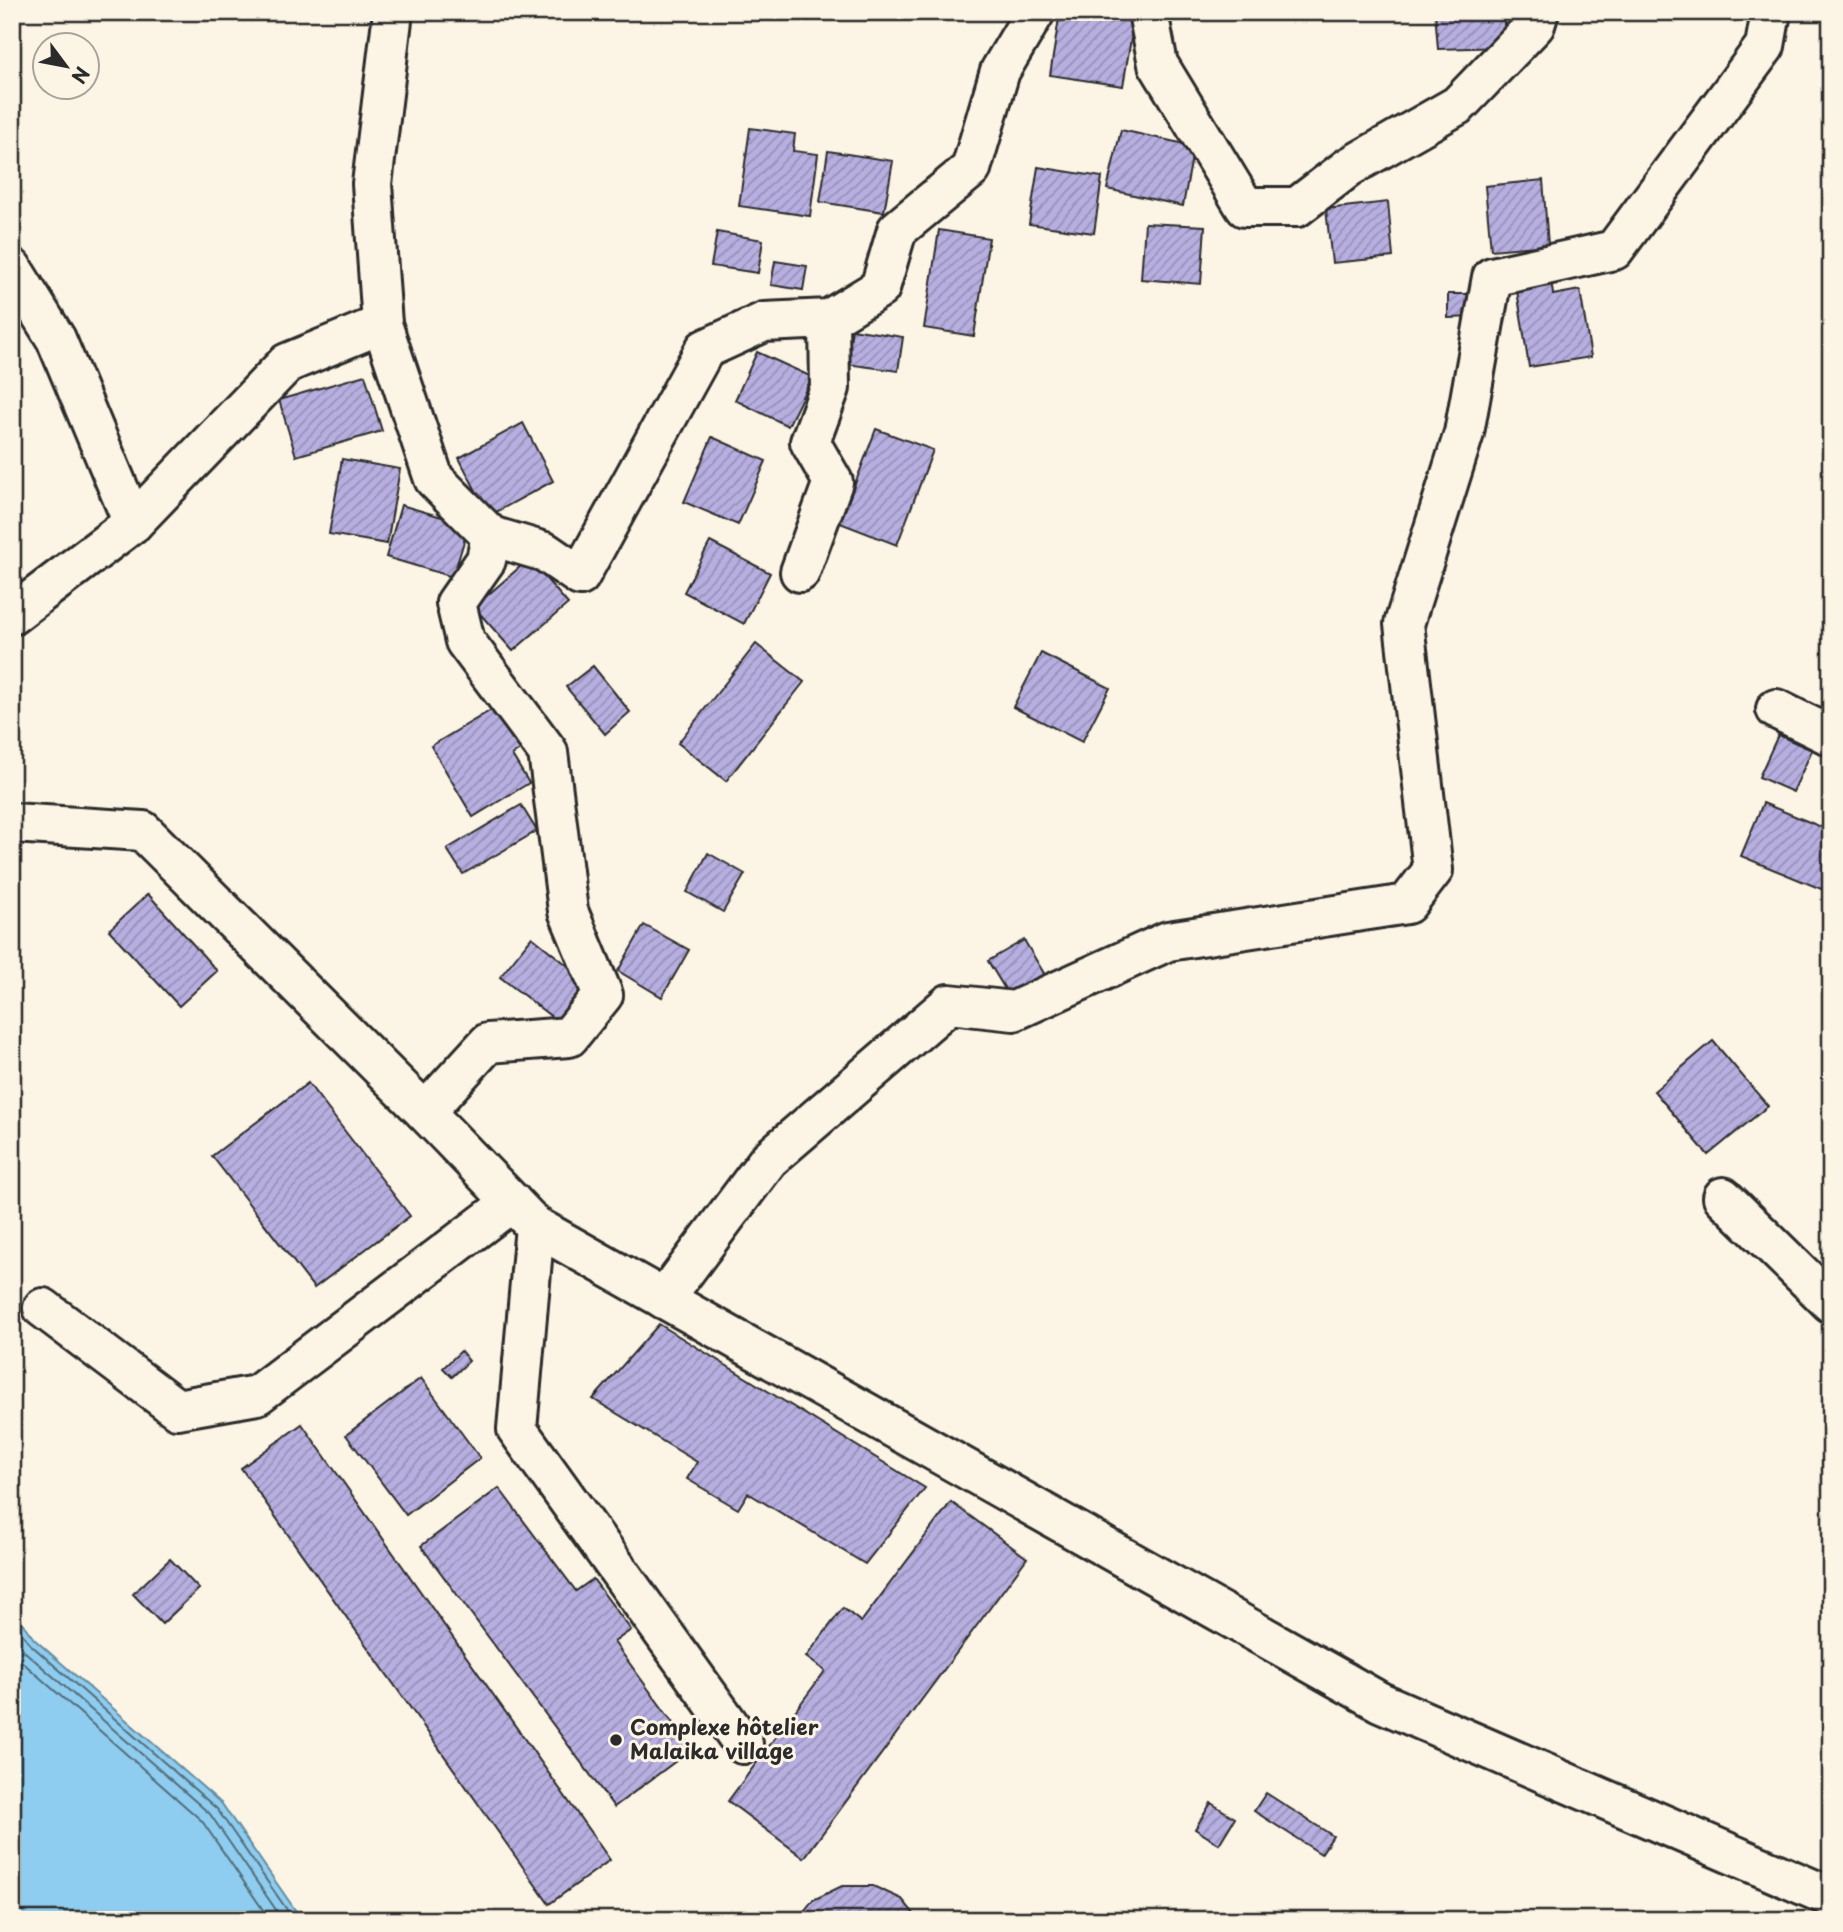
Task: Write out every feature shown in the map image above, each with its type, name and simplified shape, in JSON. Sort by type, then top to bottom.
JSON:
[{"type":"street","points":[[393,12],[372,184],[382,324],[434,479],[491,536],[545,552],[580,576],[705,349],[764,322],[829,319],[880,288],[897,230],[971,169],[1000,71],[1035,12]]},
{"type":"street","points":[[1148,12],[1158,64],[1245,207],[1297,207],[1349,167],[1458,105],[1535,25],[1539,12]]},
{"type":"street","points":[[664,1299],[769,1159],[949,1004],[1014,1011],[1168,941],[1407,904],[1433,870],[1404,624],[1464,433],[1492,277],[1614,250],[1765,46],[1771,12]]},
{"type":"street","points":[[12,268],[56,339],[133,523]]},
{"type":"street","points":[[800,572],[833,482],[810,442],[830,388],[829,319]]},
{"type":"street","points":[[12,615],[133,523],[287,363],[382,324]]},
{"type":"street","points":[[425,1112],[488,1043],[569,1037],[603,995],[568,911],[548,752],[466,641],[456,603],[486,560],[491,536]]},
{"type":"street","points":[[1776,709],[1831,736]]},
{"type":"street","points":[[12,823],[143,831],[425,1112],[523,1214],[664,1299],[1380,1702],[1831,1897]]},
{"type":"street","points":[[1723,1197],[1831,1303]]},
{"type":"street","points":[[43,1308],[177,1409],[257,1395],[523,1214]]},
{"type":"street","points":[[523,1214],[517,1429],[743,1745]]},
{"type":"water","points":[[12,1608],[34,1639],[222,1804],[302,1920],[12,1920]]},
{"type":"building","points":[[1060,12],[1116,12],[1135,15],[1123,86],[1050,75]]},
{"type":"building","points":[[1435,12],[1504,12],[1504,47],[1438,49]]},
{"type":"building","points":[[750,128],[795,134],[793,151],[818,154],[810,216],[739,206]]},
{"type":"building","points":[[1121,130],[1194,146],[1183,206],[1107,189]]},
{"type":"building","points":[[828,151],[893,161],[884,212],[820,202]]},
{"type":"building","points":[[1038,167],[1102,177],[1094,233],[1029,224]]},
{"type":"building","points":[[1543,180],[1548,245],[1491,250],[1485,186]]},
{"type":"building","points":[[1388,202],[1393,257],[1332,263],[1326,209]]},
{"type":"building","points":[[1145,223],[1205,226],[1201,284],[1141,279]]},
{"type":"building","points":[[939,230],[989,238],[974,336],[924,328]]},
{"type":"building","points":[[717,232],[763,240],[758,273],[711,266]]},
{"type":"building","points":[[775,261],[807,266],[803,290],[771,285]]},
{"type":"building","points":[[1551,278],[1553,295],[1580,290],[1591,357],[1529,367],[1516,284]]},
{"type":"building","points":[[1448,294],[1476,294],[1476,317],[1448,318]]},
{"type":"building","points":[[852,329],[903,337],[898,371],[846,364]]},
{"type":"building","points":[[757,352],[812,377],[788,426],[735,400]]},
{"type":"building","points":[[365,375],[382,431],[296,456],[279,400]]},
{"type":"building","points":[[523,423],[553,481],[489,516],[459,458]]},
{"type":"building","points":[[876,429],[933,450],[897,545],[840,523]]},
{"type":"building","points":[[712,437],[766,461],[738,525],[684,502]]},
{"type":"building","points":[[342,459],[400,469],[387,544],[329,534]]},
{"type":"building","points":[[401,505],[469,525],[453,577],[386,557]]},
{"type":"building","points":[[710,542],[770,573],[744,624],[684,592]]},
{"type":"building","points":[[529,559],[568,604],[513,651],[474,607]]},
{"type":"building","points":[[756,644],[804,682],[726,781],[678,743]]},
{"type":"building","points":[[1041,653],[1110,688],[1082,742],[1013,707]]},
{"type":"building","points":[[593,666],[630,712],[605,734],[566,687]]},
{"type":"building","points":[[498,706],[522,749],[512,755],[529,783],[473,817],[431,746]]},
{"type":"building","points":[[1778,735],[1812,750],[1793,792],[1759,777]]},
{"type":"building","points":[[1763,803],[1831,831],[1831,893],[1741,856]]},
{"type":"building","points":[[521,805],[537,831],[463,874],[447,849]]},
{"type":"building","points":[[708,853],[745,874],[723,912],[687,892]]},
{"type":"building","points":[[148,894],[217,971],[179,1006],[109,930]]},
{"type":"building","points":[[644,925],[689,950],[662,997],[618,971]]},
{"type":"building","points":[[532,937],[592,985],[561,1024],[500,977]]},
{"type":"building","points":[[1024,940],[1048,980],[1013,1002],[988,961]]},
{"type":"building","points":[[1713,1041],[1768,1106],[1708,1155],[1654,1091]]},
{"type":"building","points":[[308,1083],[410,1216],[314,1288],[212,1156]]},
{"type":"building","points":[[659,1324],[925,1488],[865,1564],[748,1493],[738,1509],[687,1479],[697,1462],[593,1399]]},
{"type":"building","points":[[461,1351],[469,1361],[452,1377],[443,1368]]},
{"type":"building","points":[[421,1378],[480,1458],[406,1515],[346,1435]]},
{"type":"building","points":[[302,1424],[610,1860],[549,1904],[241,1468]]},
{"type":"building","points":[[499,1488],[576,1591],[593,1579],[631,1630],[614,1642],[692,1749],[614,1807],[421,1546]]},
{"type":"building","points":[[951,1502],[1027,1558],[804,1858],[728,1801],[825,1671],[806,1657],[843,1608],[861,1622]]},
{"type":"building","points":[[170,1559],[199,1589],[162,1624],[133,1594]]},
{"type":"building","points":[[1266,1793],[1333,1836],[1321,1854],[1254,1811]]},
{"type":"building","points":[[1211,1803],[1235,1818],[1219,1844],[1195,1829]]},
{"type":"building","points":[[842,1886],[873,1886],[902,1899],[919,1920],[797,1920],[813,1900]]},
{"type":"place","name":"Complexe hôtelier Malaika village","points":[[616,1740]]}]
